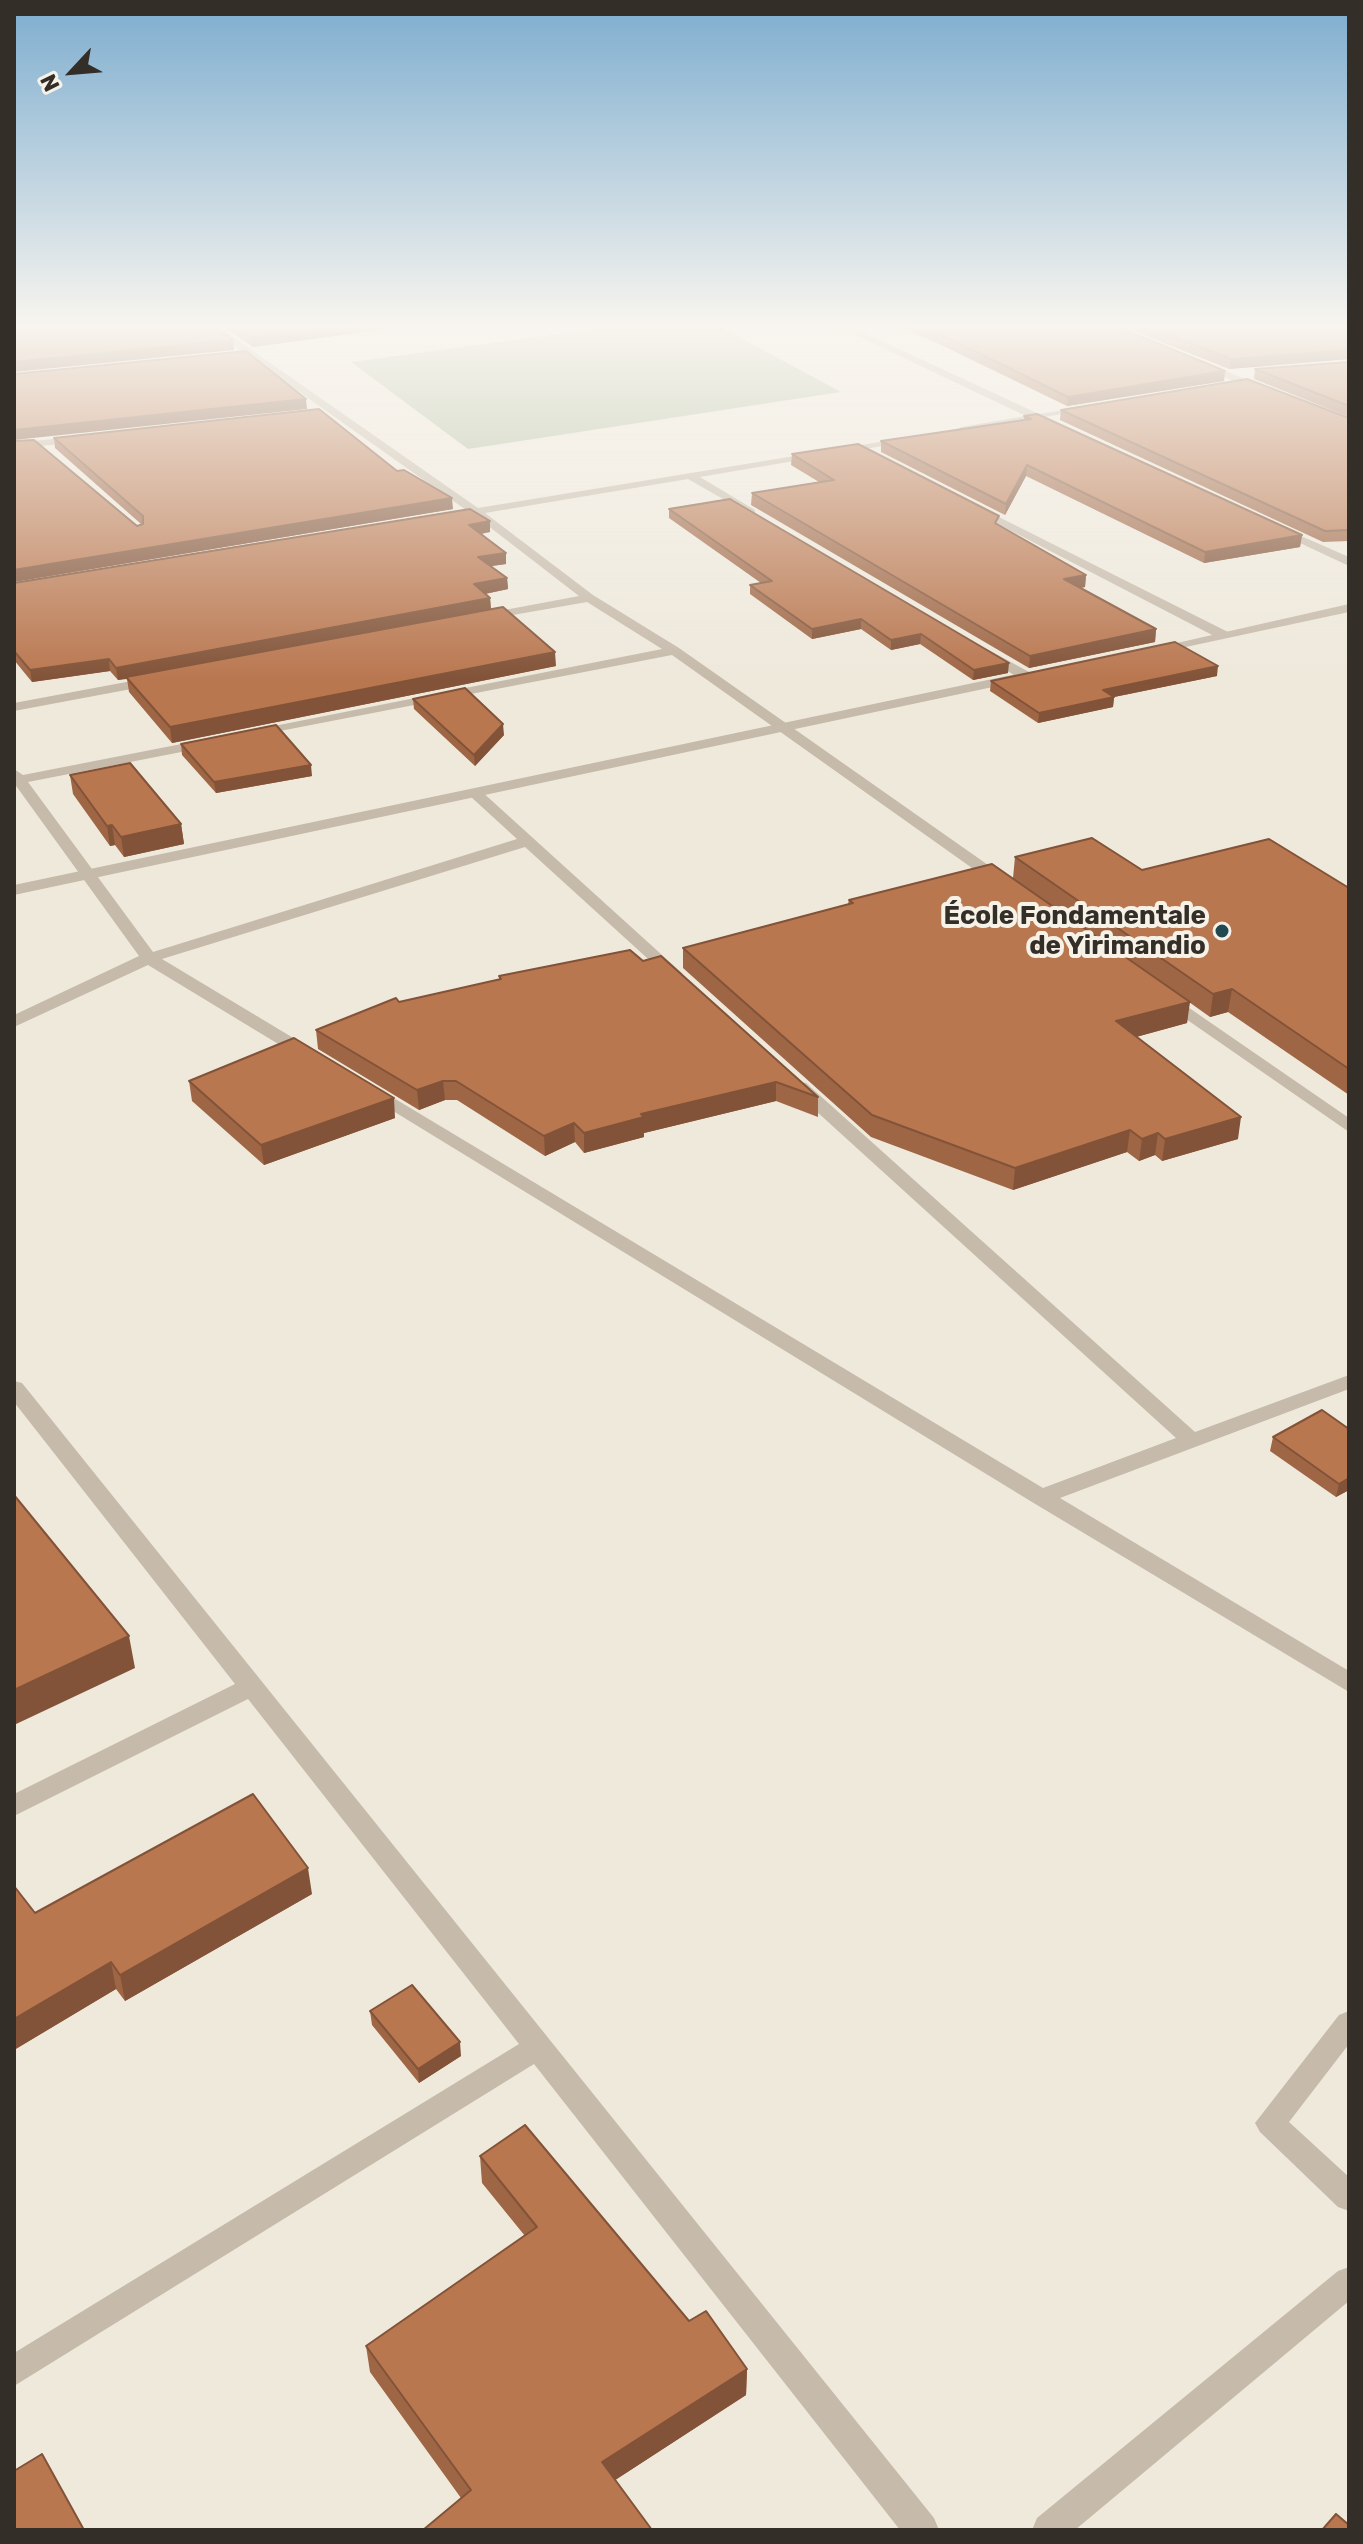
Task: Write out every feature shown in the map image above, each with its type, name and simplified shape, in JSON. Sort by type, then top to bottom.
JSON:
[{"type":"street","points":[[14,446],[52,442]]},
{"type":"street","points":[[376,442],[475,511],[589,598],[674,651],[1014,891]]},
{"type":"street","points":[[460,514],[892,442]]},
{"type":"street","points":[[39,443],[50,453]]},
{"type":"street","points":[[858,448],[872,455]]},
{"type":"street","points":[[690,476],[757,516]]},
{"type":"street","points":[[970,505],[1223,635]]},
{"type":"street","points":[[1264,522],[1349,562]]},
{"type":"street","points":[[465,622],[589,598]]},
{"type":"street","points":[[1132,654],[1349,608]]},
{"type":"street","points":[[14,890],[1034,675],[972,644]]},
{"type":"street","points":[[237,737],[674,651]]},
{"type":"street","points":[[14,707],[169,678]]},
{"type":"street","points":[[221,740],[16,777],[149,958],[325,1064]]},
{"type":"street","points":[[475,793],[694,991]]},
{"type":"street","points":[[14,1022],[149,958],[528,841]]},
{"type":"street","points":[[1156,990],[1349,1126]]},
{"type":"street","points":[[789,1077],[1192,1441]]},
{"type":"street","points":[[352,1080],[1349,1683]]},
{"type":"street","points":[[1040,1497],[1349,1382]]},
{"type":"street","points":[[14,1388],[922,2530]]},
{"type":"street","points":[[14,1806],[251,1687]]},
{"type":"street","points":[[1349,2023],[1270,2123],[1349,2197]]},
{"type":"street","points":[[14,2371],[538,2047]]},
{"type":"street","points":[[1049,2530],[1349,2281]]},
{"type":"green space","points":[[458,442],[516,442],[468,449]]},
{"type":"building","points":[[14,442],[36,442],[137,526],[143,524],[143,516],[58,442],[360,442],[397,471],[404,470],[452,498],[14,570]]},
{"type":"building","points":[[882,442],[1098,442],[1302,535],[1205,552],[1027,465],[1006,504]]},
{"type":"building","points":[[1130,442],[1349,442],[1349,530],[1325,531]]},
{"type":"building","points":[[858,444],[999,516],[995,523],[1086,575],[1064,579],[1156,629],[1030,656],[752,493],[834,480],[792,454]]},
{"type":"building","points":[[730,499],[1009,663],[974,670],[921,634],[891,640],[861,619],[812,629],[750,585],[772,581],[669,509]]},
{"type":"building","points":[[470,509],[490,521],[469,525],[506,553],[478,557],[507,578],[474,584],[490,598],[116,668],[109,659],[30,670],[14,651],[14,583]]},
{"type":"building","points":[[503,607],[555,652],[170,727],[126,677]]},
{"type":"building","points":[[1175,642],[1218,666],[1103,690],[1114,697],[1039,713],[991,681]]},
{"type":"building","points":[[465,688],[503,724],[474,755],[413,699]]},
{"type":"building","points":[[276,725],[311,765],[214,782],[181,744]]},
{"type":"building","points":[[130,763],[181,824],[121,837],[112,825],[107,826],[70,775]]},
{"type":"building","points":[[1092,838],[1142,870],[1269,839],[1349,888],[1349,1069],[1232,989],[1213,994],[1015,857]]},
{"type":"building","points":[[992,864],[1190,1002],[1116,1021],[1241,1117],[1165,1139],[1158,1133],[1142,1139],[1130,1130],[1015,1168],[872,1115],[683,948],[853,903],[849,900]]},
{"type":"building","points":[[630,950],[643,961],[661,956],[818,1097],[776,1082],[641,1114],[644,1117],[584,1133],[574,1123],[544,1136],[456,1081],[443,1081],[417,1090],[316,1030],[396,998],[399,1002],[501,979],[499,976]]},
{"type":"building","points":[[294,1038],[394,1098],[261,1145],[189,1081]]},
{"type":"building","points":[[1322,1410],[1349,1429],[1349,1478],[1339,1484],[1273,1437]]},
{"type":"building","points":[[14,1495],[129,1636],[14,1690]]},
{"type":"building","points":[[253,1794],[308,1868],[120,1975],[111,1962],[14,2019],[14,1886],[35,1913]]},
{"type":"building","points":[[412,1985],[460,2042],[418,2069],[370,2011]]},
{"type":"building","points":[[525,2125],[689,2321],[706,2311],[747,2369],[602,2462],[652,2530],[423,2530],[471,2490],[366,2346],[537,2227],[480,2156]]},
{"type":"building","points":[[42,2454],[84,2530],[14,2530],[14,2471]]},
{"type":"building","points":[[1336,2514],[1349,2525],[1349,2530],[1322,2530]]},
{"type":"place","name":"École Fondamentale de Yirimandio","points":[[1222,931]]}]
